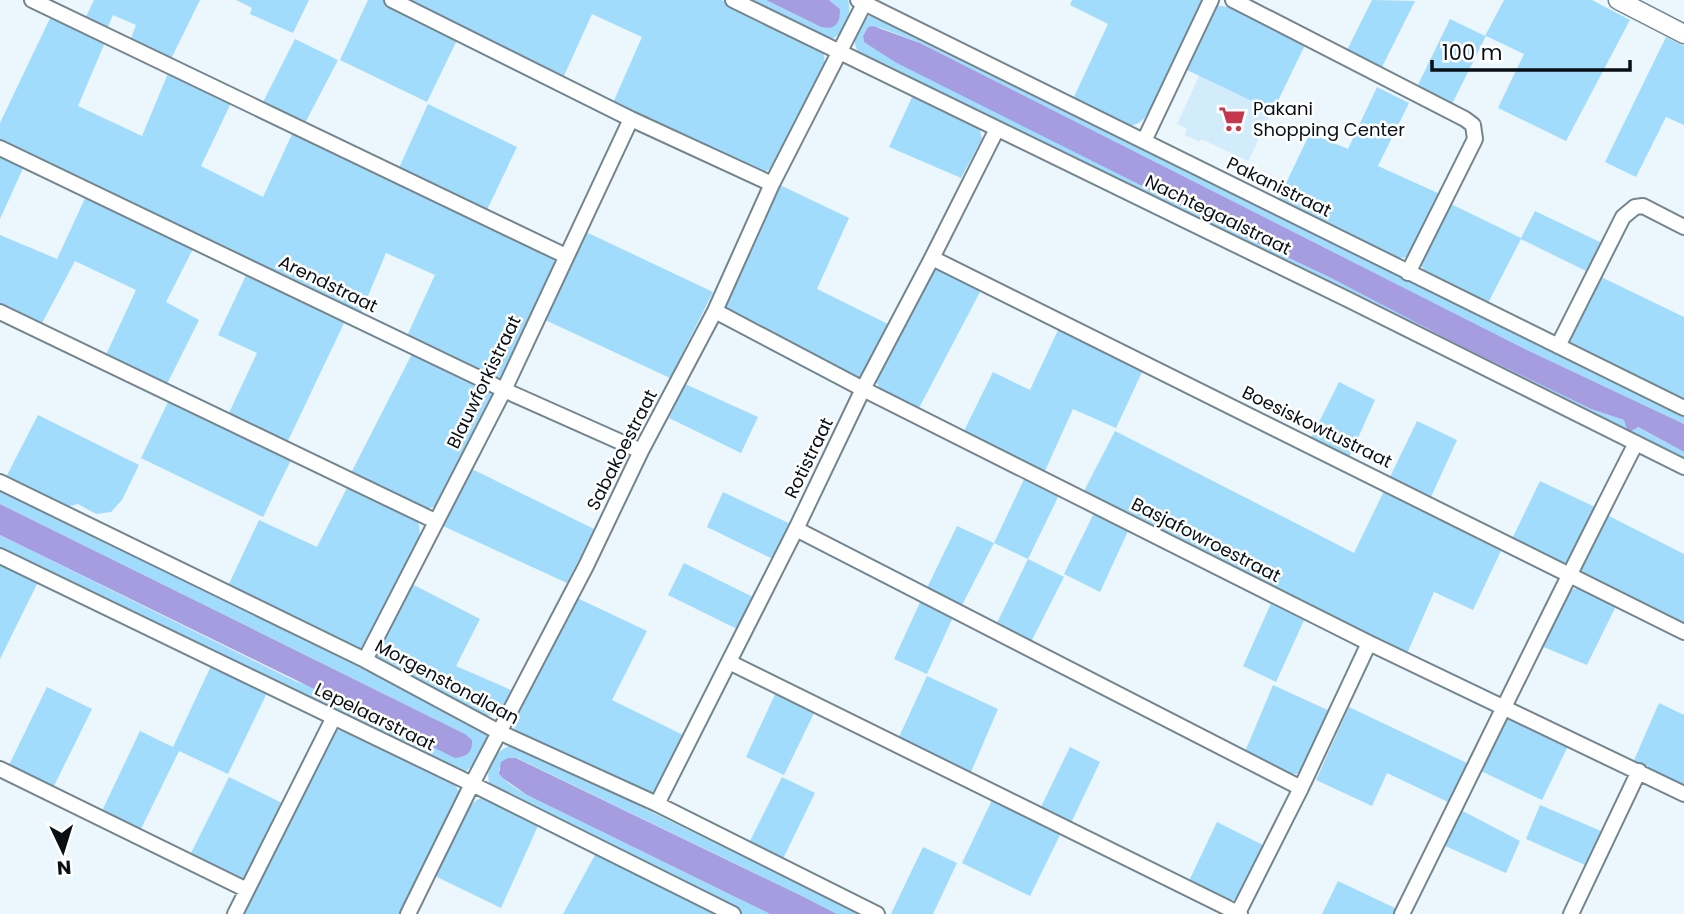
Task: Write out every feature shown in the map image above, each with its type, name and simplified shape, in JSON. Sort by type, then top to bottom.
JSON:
[{"type":"street","points":[[32,0],[566,256]]},
{"type":"street","points":[[392,0],[772,184]]},
{"type":"street","name":"Nachtegaalstraat","points":[[733,0],[1335,293],[1684,467]]},
{"type":"street","points":[[1144,141],[1211,0]]},
{"type":"street","points":[[1233,0],[1473,125],[1475,139],[1408,273]]},
{"type":"street","points":[[1618,0],[1684,34]]},
{"type":"street","name":"Sabakoestraat","points":[[408,914],[586,566],[641,451],[715,311],[772,184],[840,52],[863,1]]},
{"type":"street","name":"Pakanistraat","points":[[863,1],[1684,408]]},
{"type":"street","name":"Blauwforkistraat","points":[[365,660],[504,390],[631,118]]},
{"type":"street","name":"Rotistraat","points":[[657,804],[796,529],[863,389],[997,128]]},
{"type":"street","name":"Arendstraat","points":[[0,148],[504,390],[641,451]]},
{"type":"street","points":[[1558,346],[1623,217],[1635,206],[1643,206],[1684,226]]},
{"type":"street","name":"Boesiskowtustraat","points":[[932,258],[1684,632]]},
{"type":"street","name":"Basjafowroestraat","points":[[715,311],[863,389],[1368,643],[1684,794]]},
{"type":"street","points":[[0,312],[435,521]]},
{"type":"street","points":[[1402,914],[1636,443]]},
{"type":"street","name":"Morgenstondlaan","points":[[0,482],[365,660],[499,732],[657,804],[877,914]]},
{"type":"street","points":[[796,529],[1301,788]]},
{"type":"street","name":"Lepelaarstraat","points":[[0,556],[733,914]]},
{"type":"street","points":[[729,662],[1239,914],[1368,643]]},
{"type":"street","points":[[235,914],[333,719]]},
{"type":"street","points":[[0,769],[247,890]]},
{"type":"street","points":[[1571,914],[1639,771]]},
{"type":"shaded area","points":[[94,0],[200,0],[171,59],[130,41],[136,25],[113,15],[107,29],[85,19]]},
{"type":"shaded area","points":[[236,0],[309,0],[293,33],[250,14],[252,8]]},
{"type":"shaded area","points":[[368,0],[385,0],[459,36],[427,102],[340,60]]},
{"type":"shaded area","points":[[404,0],[722,0],[819,47],[824,55],[824,63],[775,164],[760,173],[612,105],[642,37],[592,14],[563,78]]},
{"type":"shaded area","points":[[741,0],[766,0],[821,27],[838,22],[840,9],[829,0],[848,0],[849,10],[845,26],[838,35],[831,39],[822,39]]},
{"type":"shaded area","points":[[766,0],[829,0],[840,9],[839,19],[834,27],[821,27]]},
{"type":"shaded area","points":[[1072,0],[1205,0],[1148,113],[1134,125],[1127,126],[1073,99],[1108,24],[1070,5]]},
{"type":"shaded area","points":[[1372,0],[1415,1],[1381,69],[1346,52]]},
{"type":"shaded area","points":[[1504,0],[1592,0],[1630,20],[1566,141],[1498,108],[1524,54],[1486,36],[1452,104],[1417,87],[1450,19],[1485,36]]},
{"type":"shaded area","points":[[1214,5],[1228,7],[1305,45],[1273,111],[1185,69]]},
{"type":"shaded area","points":[[52,14],[106,40],[78,106],[142,136],[169,71],[231,103],[201,166],[263,197],[293,132],[553,257],[556,269],[506,373],[496,379],[406,338],[435,275],[386,253],[360,315],[0,144],[0,123]]},
{"type":"shaded area","points":[[871,15],[881,16],[1684,414],[1684,424],[1525,349],[920,43],[881,28],[868,27],[863,36],[864,42],[1230,230],[1591,409],[1624,420],[1684,452],[1684,463],[862,56],[855,45],[855,34],[861,23]]},
{"type":"shaded area","points":[[873,26],[920,43],[1525,349],[1684,424],[1684,452],[1638,427],[1631,431],[1627,429],[1624,420],[1591,409],[1457,344],[1331,278],[895,62],[864,42],[863,36],[868,27]]},
{"type":"shaded area","points":[[1666,37],[1684,46],[1684,125],[1666,117],[1636,177],[1605,162]]},
{"type":"shaded area","points":[[295,39],[338,60],[304,125],[262,104]]},
{"type":"shaded area","name":"Pakani Shopping Center","points":[[1200,74],[1274,108],[1248,161],[1201,139],[1200,142],[1185,135],[1187,129],[1177,124]]},
{"type":"shaded area","points":[[1377,87],[1409,103],[1378,166],[1440,194],[1411,254],[1404,258],[1394,257],[1278,200],[1310,133],[1348,149]]},
{"type":"shaded area","points":[[914,93],[979,126],[982,139],[961,178],[889,147]]},
{"type":"shaded area","points":[[428,104],[517,147],[485,214],[398,170]]},
{"type":"shaded area","points":[[0,152],[25,164],[0,219]]},
{"type":"shaded area","points":[[780,185],[849,218],[817,289],[890,325],[861,378],[854,378],[733,319],[723,307],[725,293]]},
{"type":"shaded area","points":[[87,194],[195,245],[166,302],[199,320],[165,388],[105,357],[136,290],[75,261],[41,325],[0,306],[0,235],[57,259]]},
{"type":"shaded area","points":[[1449,203],[1521,238],[1535,211],[1602,243],[1588,272],[1521,239],[1488,303],[1427,274],[1422,267],[1421,258]]},
{"type":"shaded area","points":[[586,232],[713,292],[670,378],[543,319]]},
{"type":"shaded area","points":[[936,270],[980,292],[918,410],[885,394],[875,376],[929,273]]},
{"type":"shaded area","points":[[248,271],[346,319],[286,445],[228,415],[257,353],[218,335]]},
{"type":"shaded area","points":[[1599,276],[1684,317],[1684,400],[1573,348],[1567,337]]},
{"type":"shaded area","points":[[1059,328],[1143,370],[1116,428],[1073,409],[1044,473],[963,433],[993,372],[1030,390]]},
{"type":"shaded area","points":[[414,350],[492,391],[494,398],[437,506],[427,509],[419,508],[351,473]]},
{"type":"shaded area","points":[[1339,382],[1375,400],[1349,458],[1310,440]]},
{"type":"shaded area","points":[[685,384],[758,417],[741,453],[669,418]]},
{"type":"shaded area","points":[[170,398],[292,458],[263,517],[141,458]]},
{"type":"shaded area","points":[[38,415],[139,465],[122,500],[111,512],[96,514],[78,504],[62,508],[4,481]]},
{"type":"shaded area","points":[[1417,421],[1457,440],[1430,499],[1389,479]]},
{"type":"shaded area","points":[[1115,431],[1354,553],[1384,491],[1501,551],[1473,610],[1434,592],[1406,656],[1083,493]]},
{"type":"shaded area","points":[[470,468],[594,529],[567,583],[443,526]]},
{"type":"shaded area","points":[[1026,475],[1060,493],[1028,559],[994,543]]},
{"type":"shaded area","points":[[1540,481],[1595,507],[1572,558],[1559,565],[1511,541]]},
{"type":"shaded area","points":[[348,486],[414,518],[419,524],[420,535],[365,647],[355,651],[227,588],[259,520],[317,547]]},
{"type":"shaded area","points":[[0,488],[425,696],[484,730],[488,736],[482,752],[476,762],[463,772],[0,550],[0,535],[297,682],[465,734],[0,504]]},
{"type":"shaded area","points":[[723,492],[795,526],[777,561],[707,527]]},
{"type":"shaded area","points":[[0,504],[465,734],[472,740],[470,751],[455,758],[0,535]]},
{"type":"shaded area","points":[[1095,511],[1129,529],[1100,592],[1064,574]]},
{"type":"shaded area","points":[[1605,514],[1684,554],[1684,627],[1583,577],[1581,563]]},
{"type":"shaded area","points":[[957,526],[994,543],[961,607],[926,590]]},
{"type":"shaded area","points":[[1028,559],[1064,577],[1031,642],[996,625]]},
{"type":"shaded area","points":[[0,561],[39,580],[0,659]]},
{"type":"shaded area","points":[[684,563],[753,597],[737,629],[668,595]]},
{"type":"shaded area","points":[[408,582],[480,619],[456,666],[511,690],[497,713],[487,716],[379,662],[375,653]]},
{"type":"shaded area","points":[[1573,589],[1580,589],[1616,606],[1587,665],[1541,646],[1568,593]]},
{"type":"shaded area","points":[[575,597],[647,631],[612,700],[685,736],[655,793],[648,797],[517,734],[512,723]]},
{"type":"shaded area","points":[[922,598],[954,615],[927,674],[894,659]]},
{"type":"shaded area","points":[[1273,599],[1306,616],[1276,682],[1243,666]]},
{"type":"shaded area","points":[[211,666],[267,693],[228,774],[179,751],[141,829],[102,811],[140,731],[173,747]]},
{"type":"shaded area","points":[[927,676],[998,709],[971,772],[899,737]]},
{"type":"shaded area","points":[[1273,685],[1332,712],[1305,768],[1297,774],[1285,774],[1244,754]]},
{"type":"shaded area","points":[[47,687],[92,709],[52,790],[8,767]]},
{"type":"shaded area","points":[[777,690],[816,709],[784,775],[746,757]]},
{"type":"shaded area","points":[[1659,703],[1684,715],[1684,793],[1631,767]]},
{"type":"shaded area","points":[[1349,707],[1469,764],[1450,803],[1387,773],[1372,806],[1316,780]]},
{"type":"shaded area","points":[[1509,718],[1570,742],[1542,800],[1481,771]]},
{"type":"shaded area","points":[[336,730],[348,731],[453,781],[459,792],[400,914],[242,914],[328,738]]},
{"type":"shaded area","points":[[509,746],[523,749],[860,914],[837,914],[517,758],[499,768],[505,780],[527,795],[770,914],[743,914],[490,786],[489,767],[499,752]]},
{"type":"shaded area","points":[[1070,747],[1100,762],[1070,825],[1039,811]]},
{"type":"shaded area","points":[[516,758],[837,914],[770,914],[527,795],[499,774],[501,762]]},
{"type":"shaded area","points":[[229,777],[284,804],[249,877],[242,880],[189,857]]},
{"type":"shaded area","points":[[782,777],[815,793],[781,863],[747,847]]},
{"type":"shaded area","points":[[481,798],[490,800],[538,826],[501,908],[435,876],[468,809]]},
{"type":"shaded area","points":[[993,798],[1061,833],[1030,896],[962,863]]},
{"type":"shaded area","points":[[1540,805],[1601,831],[1585,865],[1526,839]]},
{"type":"shaded area","points":[[1461,810],[1520,841],[1506,873],[1443,845]]},
{"type":"shaded area","points":[[1217,822],[1265,846],[1238,899],[1225,900],[1188,883]]},
{"type":"shaded area","points":[[923,847],[957,863],[933,914],[891,914]]},
{"type":"shaded area","points":[[596,853],[721,914],[563,914]]},
{"type":"shaded area","points":[[1338,881],[1397,909],[1395,914],[1322,914]]},
{"type":"place","name":"Pakani Shopping Center","points":[[1232,119]]}]
